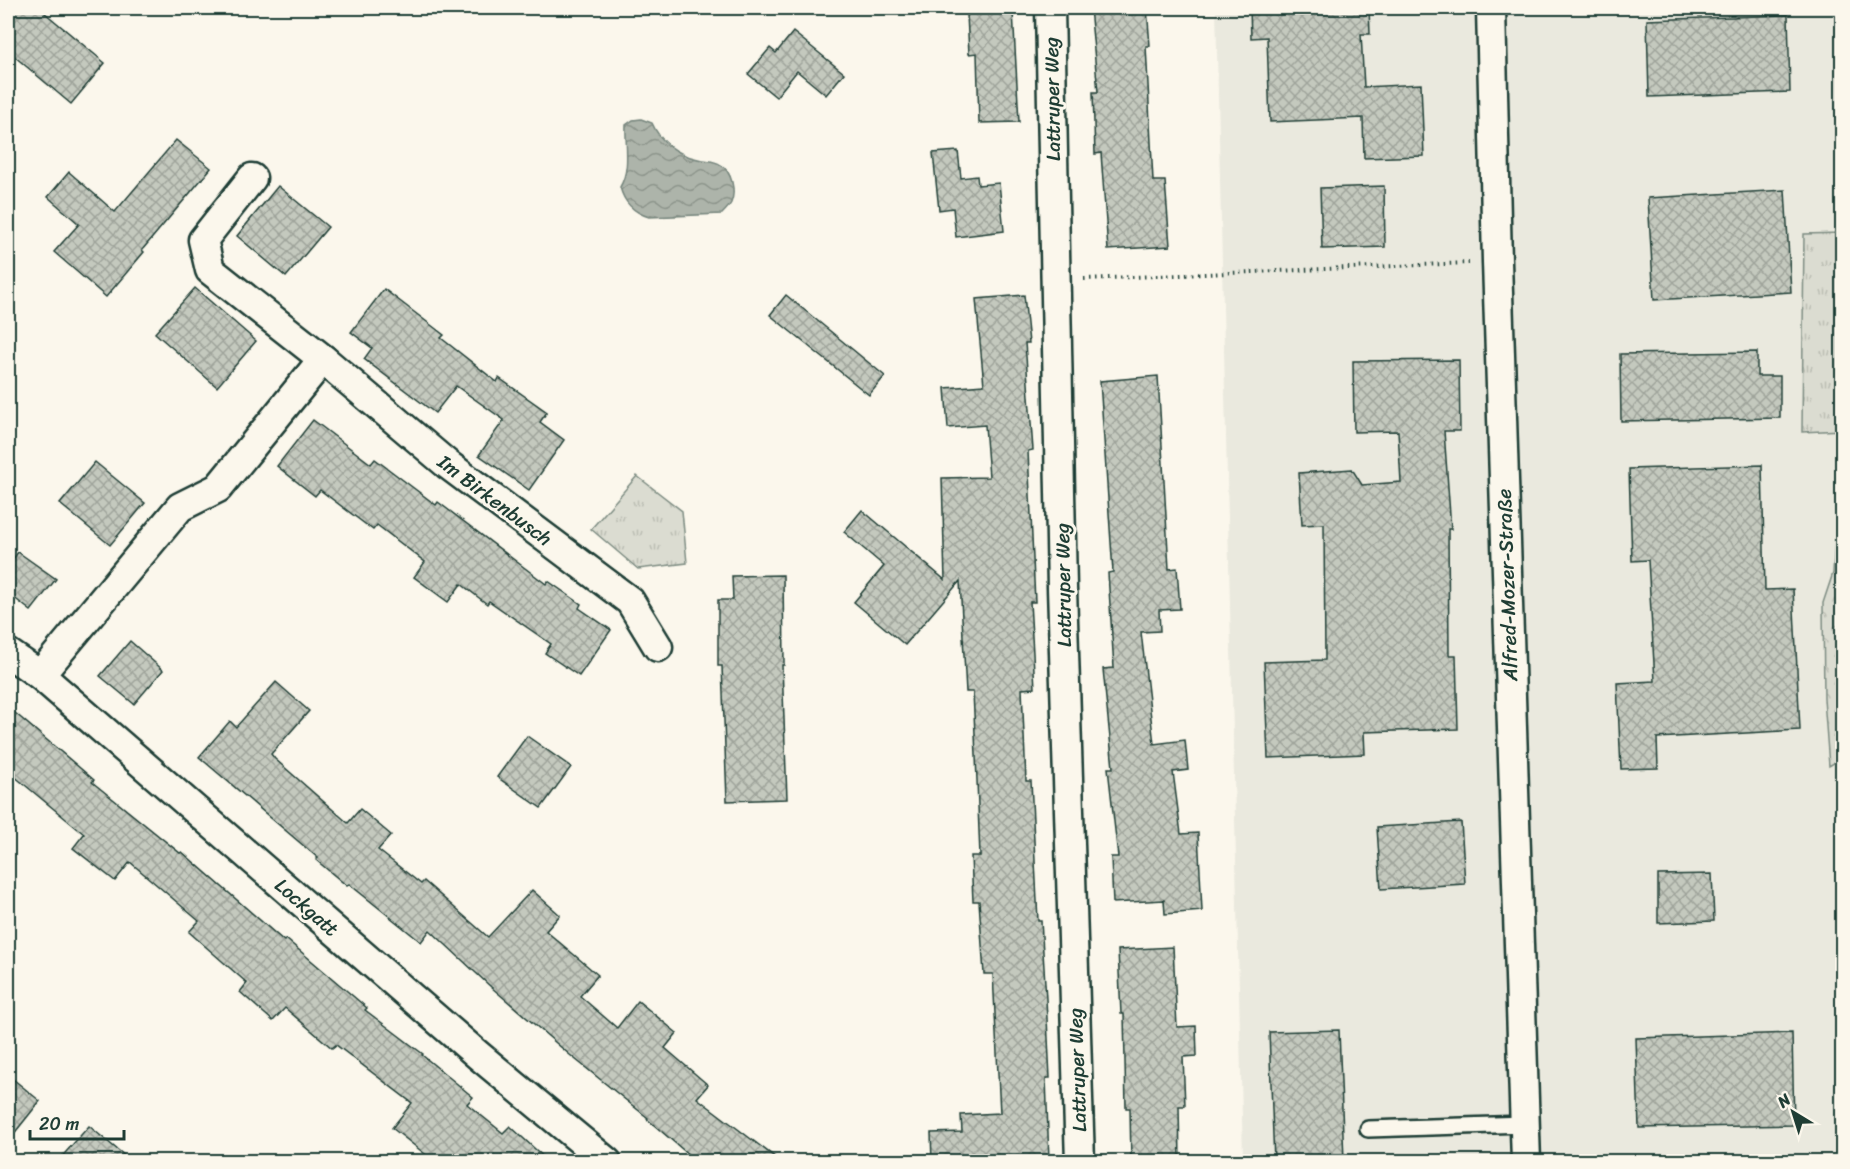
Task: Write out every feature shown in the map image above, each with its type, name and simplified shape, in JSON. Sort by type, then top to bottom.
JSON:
[{"type":"street","name":"Lattruper Weg","points":[[1050,8],[1063,600],[1080,1161]]},
{"type":"street","name":"Alfred-Mozer-Straße","points":[[1491,8],[1526,1161]]},
{"type":"street","name":"Im Birkenbusch","points":[[252,178],[203,240],[210,270],[323,359],[447,464],[630,601],[658,647]]},
{"type":"street","points":[[40,675],[180,507],[218,488],[323,359]]},
{"type":"street","name":"Lockgatt","points":[[8,653],[40,675],[478,1055],[607,1161]]},
{"type":"lane","points":[[1368,1129],[1525,1124]]},
{"type":"path","points":[[1056,280],[1497,262]]},
{"type":"shaded area","points":[[1216,8],[1842,8],[1842,1161],[1243,1161]]},
{"type":"green space","points":[[1842,233],[1842,430],[1802,432],[1804,234]]},
{"type":"green space","points":[[637,476],[682,511],[687,563],[638,569],[591,529]]},
{"type":"green space","points":[[1835,537],[1842,537],[1842,758],[1829,766],[1824,699],[1823,603],[1833,573]]},
{"type":"water","points":[[641,119],[652,123],[665,142],[677,151],[691,157],[715,162],[725,168],[732,182],[733,193],[731,203],[722,214],[649,217],[630,206],[620,187],[626,165],[626,125],[633,120]]},
{"type":"building","points":[[8,8],[39,8],[105,63],[71,104],[8,51]]},
{"type":"building","points":[[1090,8],[1147,8],[1150,46],[1146,46],[1153,181],[1165,181],[1170,246],[1108,250],[1101,153],[1095,154],[1093,92],[1098,92]]},
{"type":"building","points":[[1250,8],[1369,8],[1370,34],[1361,34],[1364,87],[1421,84],[1424,156],[1364,158],[1363,118],[1270,122],[1267,37],[1251,38]]},
{"type":"building","points":[[1013,11],[1019,122],[979,123],[977,53],[969,54],[967,14]]},
{"type":"building","points":[[1788,15],[1790,92],[1649,97],[1647,20]]},
{"type":"building","points":[[793,32],[844,73],[826,95],[797,71],[776,97],[748,74],[770,48],[776,53]]},
{"type":"building","points":[[176,140],[211,168],[106,297],[54,252],[79,224],[48,197],[69,172],[115,212]]},
{"type":"building","points":[[958,151],[961,178],[977,176],[978,185],[999,183],[1004,231],[956,237],[953,208],[939,210],[933,153]]},
{"type":"building","points":[[278,186],[328,227],[286,277],[237,236]]},
{"type":"building","points":[[1384,186],[1385,247],[1322,249],[1320,188]]},
{"type":"building","points":[[1785,190],[1791,292],[1654,300],[1648,198]]},
{"type":"building","points":[[195,288],[256,341],[217,387],[155,333]]},
{"type":"building","points":[[384,289],[444,335],[441,338],[497,382],[499,378],[547,412],[540,422],[564,440],[529,490],[479,455],[504,420],[456,386],[435,413],[364,359],[372,348],[351,332]]},
{"type":"building","points":[[786,295],[885,376],[869,395],[770,315]]},
{"type":"building","points":[[1024,295],[1029,343],[1025,343],[1033,450],[1028,451],[1035,602],[1030,602],[1035,688],[1022,689],[1026,781],[1031,781],[1038,921],[1041,921],[1046,999],[1050,1078],[1046,1078],[1049,1161],[932,1161],[931,1133],[962,1132],[961,1115],[1000,1113],[993,974],[984,974],[979,901],[973,901],[971,856],[980,856],[976,755],[973,692],[966,692],[960,581],[905,645],[854,602],[884,566],[844,532],[862,510],[945,580],[942,478],[989,477],[985,425],[948,428],[945,388],[984,385],[976,299]]},
{"type":"building","points":[[1757,352],[1757,376],[1780,376],[1780,418],[1621,421],[1620,354]]},
{"type":"building","points":[[1459,360],[1460,431],[1444,431],[1451,529],[1448,529],[1449,655],[1456,655],[1458,729],[1364,732],[1365,754],[1268,758],[1264,662],[1325,660],[1324,524],[1302,525],[1299,473],[1352,469],[1362,485],[1401,482],[1398,431],[1354,432],[1353,361]]},
{"type":"building","points":[[1158,376],[1169,569],[1177,568],[1180,609],[1159,610],[1160,631],[1141,632],[1154,744],[1185,740],[1188,770],[1173,772],[1181,834],[1198,833],[1202,911],[1165,914],[1164,900],[1113,903],[1111,857],[1118,857],[1108,768],[1113,768],[1103,669],[1114,668],[1108,573],[1113,572],[1100,381]]},
{"type":"building","points":[[313,420],[371,464],[375,459],[436,505],[438,502],[546,584],[548,581],[581,604],[579,608],[611,630],[579,676],[545,653],[551,644],[489,601],[487,604],[461,584],[448,602],[414,577],[425,562],[377,525],[373,530],[320,490],[315,496],[277,466]]},
{"type":"building","points":[[95,462],[145,503],[110,545],[60,504]]},
{"type":"building","points":[[1762,465],[1765,590],[1793,589],[1800,730],[1657,738],[1658,768],[1621,769],[1617,683],[1655,681],[1648,560],[1632,561],[1629,469]]},
{"type":"building","points":[[18,552],[56,579],[31,611],[8,593],[8,566]]},
{"type":"building","points":[[783,575],[784,665],[782,665],[787,799],[727,801],[722,666],[718,666],[718,600],[733,600],[732,576]]},
{"type":"building","points":[[130,641],[163,670],[134,704],[100,676]]},
{"type":"building","points":[[276,682],[309,711],[271,754],[275,759],[348,823],[360,809],[391,835],[378,850],[421,884],[424,881],[488,937],[532,890],[560,915],[546,931],[598,975],[580,996],[617,1028],[638,1001],[677,1033],[665,1048],[708,1085],[697,1098],[780,1161],[696,1161],[491,987],[430,930],[421,942],[349,884],[347,886],[316,860],[318,858],[199,757],[230,721],[236,727]]},
{"type":"building","points":[[8,707],[94,780],[92,782],[180,853],[182,852],[284,941],[286,939],[367,1008],[365,1010],[423,1054],[473,1097],[467,1104],[503,1133],[510,1126],[548,1161],[434,1161],[392,1128],[412,1103],[336,1045],[332,1048],[285,1008],[273,1021],[240,992],[247,983],[189,932],[199,921],[130,862],[115,881],[73,848],[84,834],[8,771]]},
{"type":"building","points":[[527,736],[571,767],[541,808],[497,777]]},
{"type":"building","points":[[1461,822],[1465,884],[1381,889],[1377,827]]},
{"type":"building","points":[[1712,874],[1714,921],[1658,923],[1658,875]]},
{"type":"building","points":[[1173,947],[1177,1027],[1196,1026],[1197,1056],[1183,1057],[1185,1106],[1179,1106],[1180,1161],[1131,1161],[1130,1108],[1126,1108],[1124,1014],[1121,1014],[1118,950]]},
{"type":"building","points":[[1339,1030],[1344,1161],[1274,1161],[1269,1032]]},
{"type":"building","points":[[1792,1033],[1794,1125],[1639,1128],[1636,1038]]},
{"type":"building","points":[[8,1075],[40,1101],[8,1141]]},
{"type":"building","points":[[89,1126],[131,1161],[58,1161]]}]
